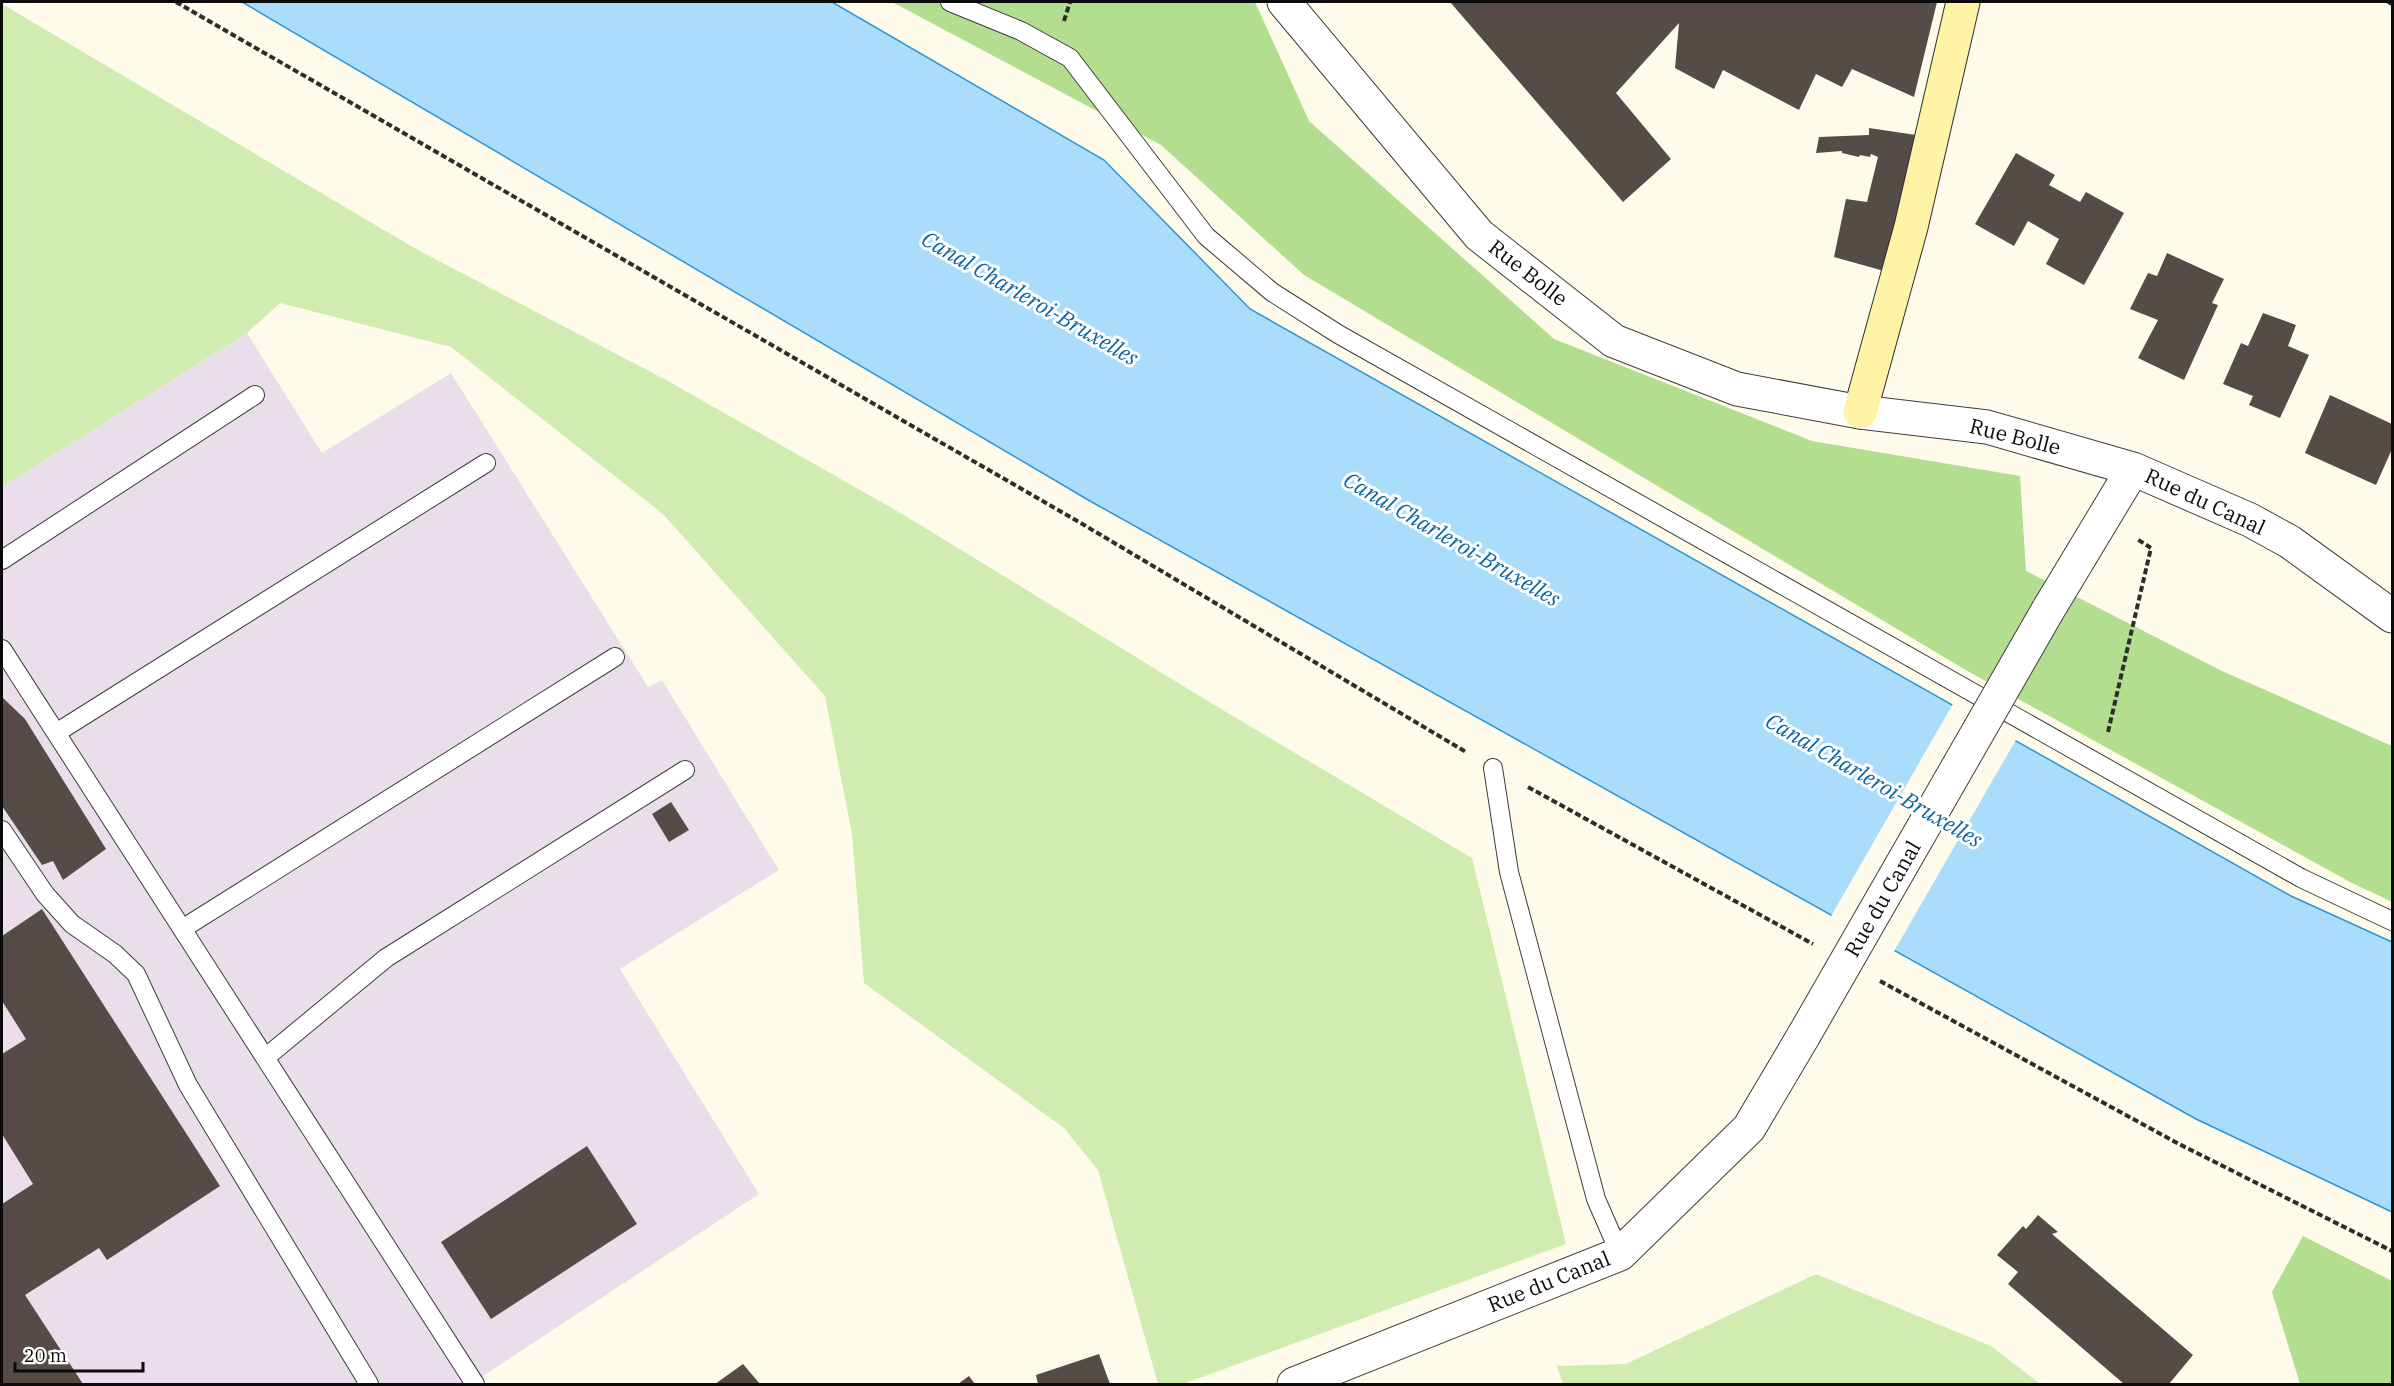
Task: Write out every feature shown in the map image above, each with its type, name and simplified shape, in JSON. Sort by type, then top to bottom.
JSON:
[{"type":"street","name":"Rue Bolle","points":[[1284,2],[1479,235],[1614,341],[1737,389],[1860,412],[1987,427],[2133,469]]},
{"type":"street","points":[[1860,412],[1911,226],[1963,2]]},
{"type":"street","name":"Rue du Canal","points":[[1294,1384],[1620,1254],[1749,1128],[2048,610],[2133,469],[2250,520],[2290,542],[2392,616]]},
{"type":"lane","points":[[950,2],[1021,31],[1070,58],[1206,236],[1272,292],[1338,334],[2100,766],[2301,878],[2392,921]]},
{"type":"lane","points":[[2,560],[255,395]]},
{"type":"lane","points":[[56,734],[486,463]]},
{"type":"lane","points":[[2,649],[475,1384]]},
{"type":"lane","points":[[182,929],[615,657]]},
{"type":"lane","points":[[1493,768],[1509,872],[1596,1199],[1620,1254]]},
{"type":"lane","points":[[265,1058],[386,958],[685,770]]},
{"type":"lane","points":[[2,830],[45,894],[72,924],[115,954],[136,974],[188,1085],[369,1384]]},
{"type":"path","points":[[176,2],[1079,522],[1493,768],[1815,945]]},
{"type":"path","points":[[2388,2],[2392,4]]},
{"type":"path","points":[[2100,766],[2151,548],[2103,519]]},
{"type":"path","points":[[1877,979],[2179,1144],[2392,1251]]},
{"type":"shaded area","points":[[247,333],[322,453],[451,373],[648,687],[662,680],[779,870],[620,969],[759,1194],[471,1384],[2,1384],[2,487]]},
{"type":"green space","points":[[892,2],[1255,2],[1309,121],[1554,339],[1812,441],[2020,476],[2026,571],[2222,671],[2392,746],[2392,902],[2350,882],[1964,669],[1304,275],[1161,145]]},
{"type":"green space","points":[[2,4],[416,249],[668,381],[904,515],[1206,700],[1472,858],[1566,1244],[1183,1384],[1158,1384],[1098,1170],[1064,1128],[864,983],[852,834],[825,696],[663,514],[451,347],[280,303],[247,333],[2,487]]},
{"type":"green space","points":[[2303,1236],[2392,1281],[2392,1384],[2300,1384],[2272,1292]]},
{"type":"green space","points":[[1816,1274],[1991,1346],[2040,1384],[1563,1384],[1557,1366],[1626,1364]]},
{"type":"water","name":"Canal Charleroi-Bruxelles","points":[[242,2],[832,2],[1104,160],[1250,309],[2291,896],[2392,942],[2392,1212],[2196,1119],[1090,501]]},
{"type":"pier","points":[[1954,702],[2017,738],[1893,953],[1830,918]]},
{"type":"building","points":[[1450,2],[1937,2],[1914,97],[1852,69],[1842,87],[1816,74],[1799,110],[1723,70],[1714,89],[1675,68],[1679,23],[1616,93],[1671,159],[1623,202]]},
{"type":"building","points":[[1869,128],[1916,135],[1884,271],[1834,257],[1846,199],[1867,202],[1878,157],[1871,154],[1870,157],[1860,155],[1859,157],[1842,153],[1842,151],[1816,153],[1819,137],[1869,135]]},
{"type":"building","points":[[2016,153],[2055,175],[2049,185],[2080,202],[2086,192],[2124,213],[2084,285],[2046,264],[2059,239],[2028,221],[2014,246],[1975,224]]},
{"type":"building","points":[[2167,253],[2224,279],[2212,303],[2218,305],[2184,380],[2138,358],[2158,320],[2130,309],[2148,273],[2157,276]]},
{"type":"building","points":[[2263,313],[2296,325],[2288,346],[2309,355],[2280,418],[2249,405],[2253,396],[2223,384],[2241,343],[2248,346]]},
{"type":"building","points":[[2330,395],[2392,424],[2392,449],[2376,485],[2305,453]]},
{"type":"building","points":[[2,697],[25,719],[106,849],[63,880],[53,861],[42,865],[2,806]]},
{"type":"building","points":[[671,802],[689,830],[669,842],[652,814]]},
{"type":"building","points":[[42,909],[220,1186],[107,1260],[99,1248],[25,1295],[83,1384],[2,1384],[2,1204],[33,1184],[2,1134],[2,1054],[26,1039],[2,1001],[2,936]]},
{"type":"building","points":[[587,1146],[637,1224],[491,1319],[441,1242]]},
{"type":"building","points":[[2038,1215],[2058,1232],[2052,1234],[2193,1355],[2169,1384],[2124,1384],[2008,1284],[2018,1272],[1997,1255],[2023,1226],[2026,1229]]},
{"type":"building","points":[[1099,1354],[1110,1384],[1038,1384],[1036,1375]]},
{"type":"building","points":[[743,1364],[760,1384],[715,1384]]},
{"type":"building","points":[[969,1376],[975,1384],[958,1384]]}]
